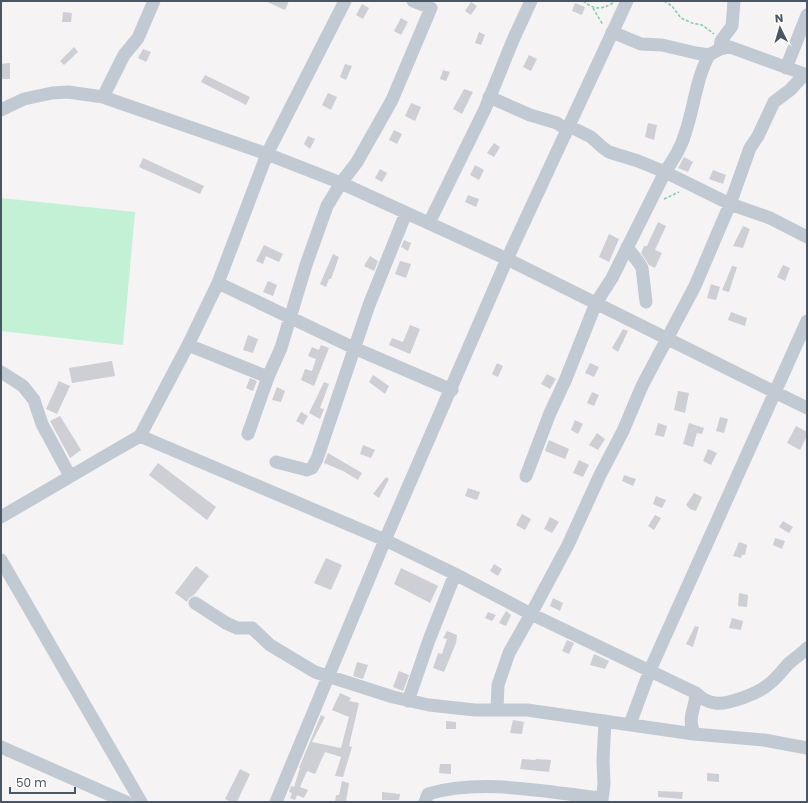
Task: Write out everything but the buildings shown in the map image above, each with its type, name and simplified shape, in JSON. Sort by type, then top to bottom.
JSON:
[{"type":"street","points":[[104,97],[124,54],[138,38],[154,1]]},
{"type":"street","points":[[1,517],[140,436],[188,345],[218,283],[267,154],[345,1]]},
{"type":"street","points":[[248,434],[268,377],[281,348],[306,265],[327,206],[341,183],[357,162],[392,100],[432,4],[413,1]]},
{"type":"street","points":[[429,223],[468,145],[531,1]]},
{"type":"street","points":[[276,802],[385,540],[452,390],[566,124],[627,1]]},
{"type":"street","points":[[526,476],[550,413],[565,381],[596,303],[612,278],[665,172],[677,154],[685,136],[696,92],[706,61],[732,26],[734,1]]},
{"type":"street","points":[[786,68],[807,15]]},
{"type":"street","points":[[497,709],[498,685],[509,653],[568,545],[600,475],[623,431],[642,386],[695,286],[730,204],[750,148],[758,136],[774,102],[806,75],[735,48],[717,48],[696,53],[662,45],[642,44],[611,35]]},
{"type":"street","points":[[1,110],[24,99],[52,93],[68,92],[104,97],[267,154],[341,183],[507,259],[807,408]]},
{"type":"street","points":[[489,97],[530,115],[566,124],[590,136],[610,152],[665,172],[730,204],[770,218],[807,237]]},
{"type":"street","points":[[276,462],[307,470],[312,468],[317,458],[369,305],[406,212]]},
{"type":"street","points":[[627,247],[642,268],[646,302]]},
{"type":"street","points":[[218,283],[354,348],[452,390]]},
{"type":"street","points":[[630,724],[650,670],[807,321]]},
{"type":"street","points":[[188,345],[268,377]]},
{"type":"street","points":[[1,372],[23,386],[34,400],[42,424],[70,476]]},
{"type":"street","points":[[140,436],[385,540],[455,574],[531,614],[696,693],[702,699],[715,703],[725,703],[758,691],[769,684],[789,663],[807,648]]},
{"type":"street","points":[[1,560],[141,802]]},
{"type":"street","points":[[408,701],[429,640],[455,574]]},
{"type":"street","points":[[195,603],[232,626],[252,628],[270,645],[315,672],[408,701],[429,706],[454,709],[527,710],[694,734],[764,740],[807,748]]},
{"type":"street","points":[[694,734],[690,720],[696,704],[696,693]]},
{"type":"street","points":[[602,801],[604,784],[602,760],[605,721]]},
{"type":"street","points":[[1,747],[118,801]]},
{"type":"street","points":[[425,802],[428,794],[473,787],[517,788],[600,798],[602,801]]},
{"type":"path","points":[[583,1],[592,8],[611,35]]},
{"type":"path","points":[[592,8],[598,9],[606,7],[616,1]]},
{"type":"path","points":[[664,1],[672,6],[681,18],[707,28],[717,48]]},
{"type":"path","points":[[649,205],[671,196],[690,184]]},
{"type":"green space","points":[[1,198],[135,212],[123,345],[1,331]]}]
